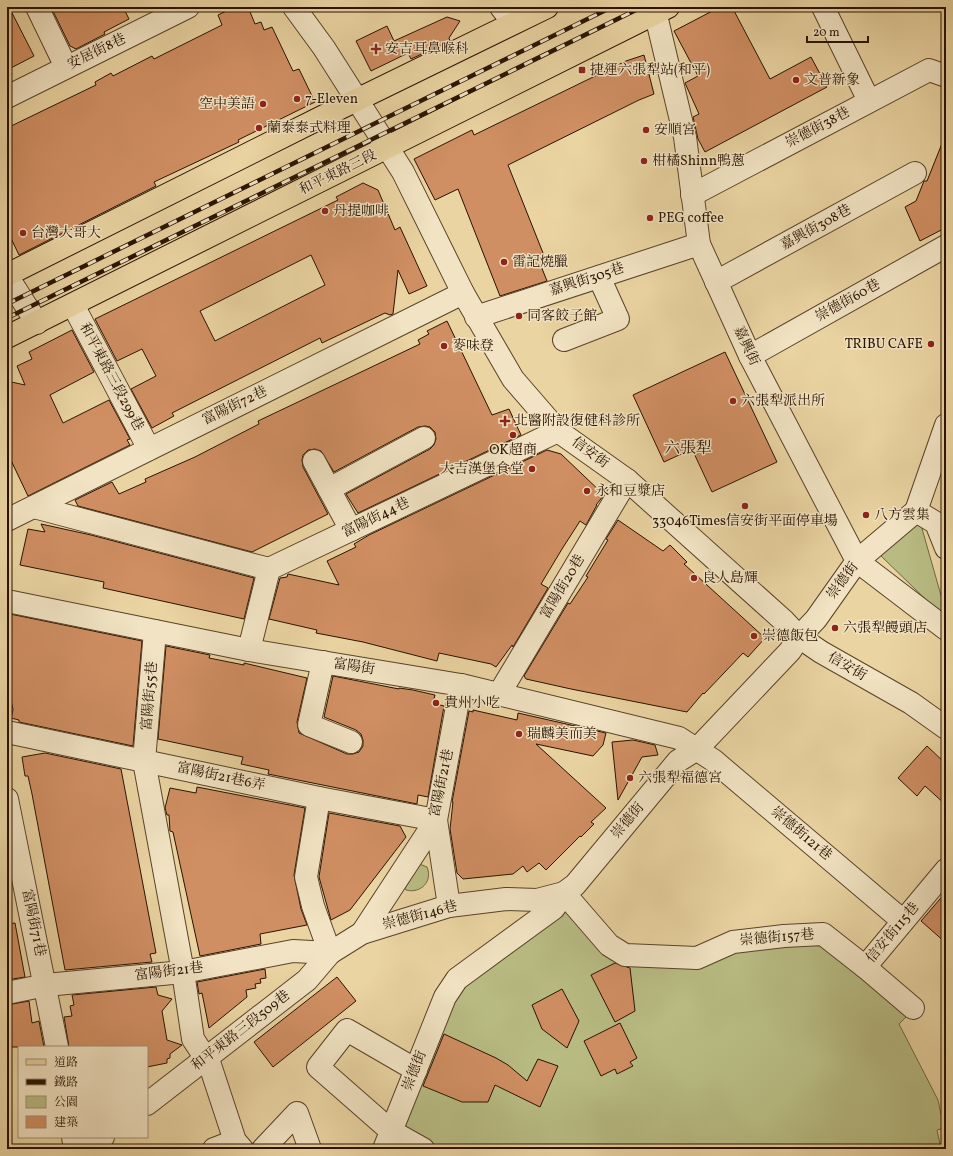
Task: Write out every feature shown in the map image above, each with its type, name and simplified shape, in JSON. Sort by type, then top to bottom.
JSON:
[{"type":"main road","points":[[7,276],[357,100],[507,15],[547,7]]},
{"type":"main road","name":"和平東路三段","points":[[7,338],[388,148],[659,9]]},
{"type":"street","points":[[37,7],[66,67]]},
{"type":"street","name":"安居街8巷","points":[[7,97],[188,7]]},
{"type":"street","points":[[823,7],[869,101]]},
{"type":"street","name":"信安街","points":[[297,8],[403,172],[463,293],[513,379],[558,431],[627,480],[784,621],[799,637],[821,652],[911,703],[946,728]]},
{"type":"street","name":"嘉興街","points":[[659,9],[685,137],[699,244],[750,356],[857,561],[946,629]]},
{"type":"street","name":"崇德街38巷","points":[[692,195],[928,70],[946,76]]},
{"type":"street","name":"嘉興街308巷","points":[[716,282],[915,173]]},
{"type":"street","name":"嘉興街305巷","points":[[476,317],[699,244]]},
{"type":"street","name":"崇德街60巷","points":[[750,356],[946,246]]},
{"type":"street","points":[[7,276],[37,323]]},
{"type":"street","points":[[564,340],[618,319],[599,277]]},
{"type":"street","name":"富陽街72巷","points":[[7,520],[34,508],[149,449],[463,293]]},
{"type":"street","name":"和平東路三段299巷","points":[[73,305],[149,449]]},
{"type":"street","points":[[946,425],[916,511],[941,526],[946,548]]},
{"type":"street","name":"富陽街44巷","points":[[269,569],[558,431]]},
{"type":"street","points":[[329,489],[424,438]]},
{"type":"street","points":[[314,461],[351,530]]},
{"type":"street","name":"富陽街20巷","points":[[499,694],[627,480]]},
{"type":"street","points":[[34,508],[269,569],[249,650]]},
{"type":"street","name":"崇德街","points":[[387,1140],[445,997],[457,979],[554,908],[564,893],[575,885],[678,761],[697,750],[790,651],[799,637],[816,619],[857,561],[916,511]]},
{"type":"street","name":"富陽街","points":[[7,601],[249,650],[461,685],[679,738],[697,750]]},
{"type":"street","name":"富陽街55巷","points":[[155,631],[144,760],[183,972],[193,1039],[207,1058],[238,1145]]},
{"type":"street","points":[[323,662],[309,725],[351,742]]},
{"type":"street","name":"富陽街21巷","points":[[362,933],[436,820],[461,685]]},
{"type":"street","name":"富陽街21巷6弄","points":[[7,732],[319,798],[436,820]]},
{"type":"street","name":"崇德街121巷","points":[[697,750],[713,760],[903,921]]},
{"type":"street","points":[[319,798],[306,877],[313,906],[330,953]]},
{"type":"street","name":"富陽街71巷","points":[[7,799],[46,985],[57,1046]]},
{"type":"street","points":[[436,820],[449,906]]},
{"type":"street","name":"信安街115巷","points":[[913,1008],[865,966],[946,870]]},
{"type":"street","name":"崇德街146巷","points":[[330,953],[362,933],[449,906],[506,899],[537,900],[564,893]]},
{"type":"street","name":"崇德街157巷","points":[[564,893],[609,945],[625,955],[697,958],[733,942],[784,936],[823,934],[865,966]]},
{"type":"street","name":"富陽街21巷","points":[[7,993],[46,985],[183,972],[293,951],[330,953]]},
{"type":"street","name":"和平東路三段509巷","points":[[148,1103],[307,980],[330,953]]},
{"type":"street","points":[[416,1070],[347,1030],[318,1068],[387,1140],[423,1149]]},
{"type":"street","points":[[263,1149],[297,1113],[310,1149]]},
{"type":"street","points":[[73,1138],[75,1149]]},
{"type":"street","points":[[88,1149],[102,1138]]},
{"type":"street","points":[[214,1149],[238,1145]]},
{"type":"green space","points":[[919,518],[946,613],[946,619],[880,555]]},
{"type":"green space","points":[[417,863],[427,867],[427,881],[421,888],[411,891],[406,890],[403,886]]},
{"type":"green space","points":[[563,900],[625,958],[781,944],[822,946],[912,1011],[899,1024],[938,1100],[944,1128],[937,1130],[941,1149],[389,1149],[459,982]]},
{"type":"building","points":[[7,7],[9,7],[34,56],[7,70]]},
{"type":"building","points":[[51,7],[123,7],[129,19],[104,32],[105,34],[76,49],[70,46]]},
{"type":"building","points":[[235,7],[248,7],[255,24],[261,22],[264,30],[272,27],[293,71],[299,69],[315,102],[238,140],[239,142],[154,182],[156,186],[19,255],[7,230],[7,128],[96,85],[95,82],[111,73],[113,76],[152,56],[154,59],[222,25],[218,15]]},
{"type":"building","name":"文普新象","points":[[720,7],[732,7],[770,79],[811,57],[827,87],[705,152],[698,139],[693,117],[699,114],[685,83],[698,76],[674,31]]},
{"type":"building","points":[[447,17],[460,21],[449,38],[450,41],[411,59],[408,53],[371,71],[356,41],[387,26],[394,41]]},
{"type":"building","points":[[644,55],[654,94],[508,165],[547,263],[541,266],[547,281],[500,296],[458,189],[435,200],[414,159],[472,130],[474,135],[626,61]]},
{"type":"building","points":[[945,136],[946,209],[942,220],[945,228],[920,241],[905,207],[916,201],[924,181],[927,181]]},
{"type":"building","points":[[363,183],[378,190],[395,230],[400,227],[427,286],[409,294],[398,270],[393,314],[390,315],[385,313],[322,343],[320,338],[172,413],[174,416],[152,428],[131,389],[156,376],[142,349],[117,361],[95,319],[338,200],[336,197]],"holes":[[[311,255],[325,285],[215,341],[200,311]]]},
{"type":"building","points":[[447,321],[492,415],[509,409],[521,435],[358,513],[346,494],[430,449],[434,445],[436,439],[435,432],[430,427],[418,427],[334,472],[321,451],[315,449],[308,450],[303,455],[303,467],[328,514],[252,552],[78,506],[75,500],[112,482],[119,494],[146,482],[145,479],[195,457],[259,424],[258,421],[420,344],[418,340],[429,334],[427,331]]},
{"type":"building","points":[[72,330],[94,372],[50,395],[63,423],[109,400],[130,439],[127,440],[130,445],[28,496],[7,452],[7,381],[25,385],[17,366],[32,359],[29,352]]},
{"type":"building","points":[[725,352],[777,462],[712,492],[692,449],[664,462],[633,395]]},
{"type":"building","points":[[547,450],[561,454],[604,495],[596,505],[586,525],[580,521],[562,549],[541,584],[548,588],[513,647],[512,645],[496,667],[491,664],[439,653],[437,661],[363,642],[316,633],[317,630],[269,619],[280,578],[287,577],[288,574],[339,585],[327,561],[356,547],[354,544],[369,535]]},
{"type":"building","points":[[618,520],[663,551],[670,545],[687,562],[684,564],[765,638],[748,657],[743,653],[704,694],[703,693],[687,712],[571,689],[526,679],[524,676],[568,603],[570,604],[588,577],[586,576],[608,540],[606,539]]},
{"type":"building","points":[[41,524],[91,535],[254,578],[244,619],[103,588],[104,582],[20,565],[28,529],[45,532]]},
{"type":"building","points":[[10,614],[142,641],[133,746],[19,722],[19,720],[11,718],[13,710],[7,681],[7,621]]},
{"type":"building","points":[[166,646],[210,655],[209,658],[244,665],[244,663],[307,678],[297,722],[299,733],[347,754],[359,752],[363,746],[363,740],[361,734],[356,730],[324,717],[333,676],[435,695],[433,703],[444,706],[428,797],[418,795],[417,804],[268,774],[269,770],[241,764],[243,757],[158,739]]},
{"type":"building","points":[[473,710],[517,720],[518,713],[606,733],[603,745],[593,756],[536,744],[606,808],[591,822],[594,824],[546,870],[539,863],[527,872],[523,866],[513,874],[463,879],[457,873],[450,829],[452,802],[469,711],[473,712]]},
{"type":"building","points":[[633,740],[655,745],[658,755],[642,757],[618,800],[612,742]]},
{"type":"building","points":[[927,746],[946,764],[946,805],[925,786],[917,796],[898,778]]},
{"type":"building","points":[[45,753],[121,769],[156,953],[150,954],[152,962],[65,970],[32,794],[28,776],[25,776],[22,757]]},
{"type":"building","points":[[197,787],[305,808],[294,875],[301,909],[307,925],[260,934],[261,944],[200,956],[173,832],[170,831],[169,815],[167,815],[165,808],[170,788],[196,793]]},
{"type":"building","points":[[329,813],[400,826],[406,837],[350,910],[331,920],[319,877]]},
{"type":"building","points":[[946,892],[946,943],[921,921]]},
{"type":"building","points":[[15,923],[25,977],[7,980],[7,924]]},
{"type":"building","points":[[615,963],[630,968],[635,1011],[615,1022],[591,975]]},
{"type":"building","points":[[265,969],[266,978],[260,979],[261,983],[255,984],[256,988],[246,990],[247,997],[209,1028],[202,993],[199,994],[197,982]]},
{"type":"building","points":[[337,977],[356,1001],[273,1067],[254,1042]]},
{"type":"building","points":[[156,987],[158,995],[172,999],[162,1011],[167,1040],[182,1045],[170,1054],[170,1058],[167,1059],[167,1063],[148,1067],[148,1046],[69,1046],[64,1017],[72,1016],[70,1006],[74,1005],[72,995]]},
{"type":"building","points":[[562,989],[579,1021],[567,1048],[542,1029],[532,1005]]},
{"type":"building","points":[[29,1001],[32,1023],[39,1021],[44,1046],[7,1047],[7,1005]]},
{"type":"building","points":[[620,1023],[637,1058],[630,1062],[633,1066],[617,1074],[615,1069],[601,1076],[584,1041]]},
{"type":"building","points":[[444,1034],[496,1058],[508,1065],[527,1081],[538,1059],[558,1066],[540,1107],[495,1085],[488,1102],[462,1102],[423,1086]]},
{"type":"railway","points":[[7,304],[612,7]]},
{"type":"railway","points":[[7,318],[642,7]]},
{"type":"place","name":"安吉耳鼻喉科","points":[[376,49]]},
{"type":"place","name":"捷運六張犁站(和平)","points":[[582,70]]},
{"type":"place","name":"文普新象","points":[[796,80]]},
{"type":"place","name":"7-Eleven","points":[[297,99]]},
{"type":"place","name":"空中美語","points":[[263,104]]},
{"type":"place","name":"蘭泰泰式料理","points":[[259,128]]},
{"type":"place","name":"安順宮","points":[[646,130]]},
{"type":"place","name":"柑橘Shinn鴨蔥","points":[[644,161]]},
{"type":"place","name":"丹提咖啡","points":[[325,211]]},
{"type":"place","name":"PEG coffee","points":[[650,218]]},
{"type":"place","name":"台灣大哥大","points":[[23,233]]},
{"type":"place","name":"雷記燒臘","points":[[504,262]]},
{"type":"place","name":"同客餃子館","points":[[519,316]]},
{"type":"place","name":"TRIBU CAFE","points":[[931,344]]},
{"type":"place","name":"麥味登","points":[[444,346]]},
{"type":"place","name":"六張犁派出所","points":[[733,401]]},
{"type":"place","name":"北醫附設復健科診所","points":[[505,421]]},
{"type":"place","name":"OK超商","points":[[513,435]]},
{"type":"place","name":"大吉漢堡食堂","points":[[532,469]]},
{"type":"place","name":"永和豆漿店","points":[[587,491]]},
{"type":"place","name":"33046Times信安街平面停車場","points":[[745,506]]},
{"type":"place","name":"八方雲集","points":[[866,515]]},
{"type":"place","name":"良人島輝","points":[[694,578]]},
{"type":"place","name":"六張犁饅頭店","points":[[835,628]]},
{"type":"place","name":"崇德飯包","points":[[754,636]]},
{"type":"place","name":"貴州小吃","points":[[436,703]]},
{"type":"place","name":"瑞麟美而美","points":[[519,734]]},
{"type":"place","name":"六張犁福德宮","points":[[630,778]]},
{"type":"district","name":"六張犁","points":[[688,449]]}]
